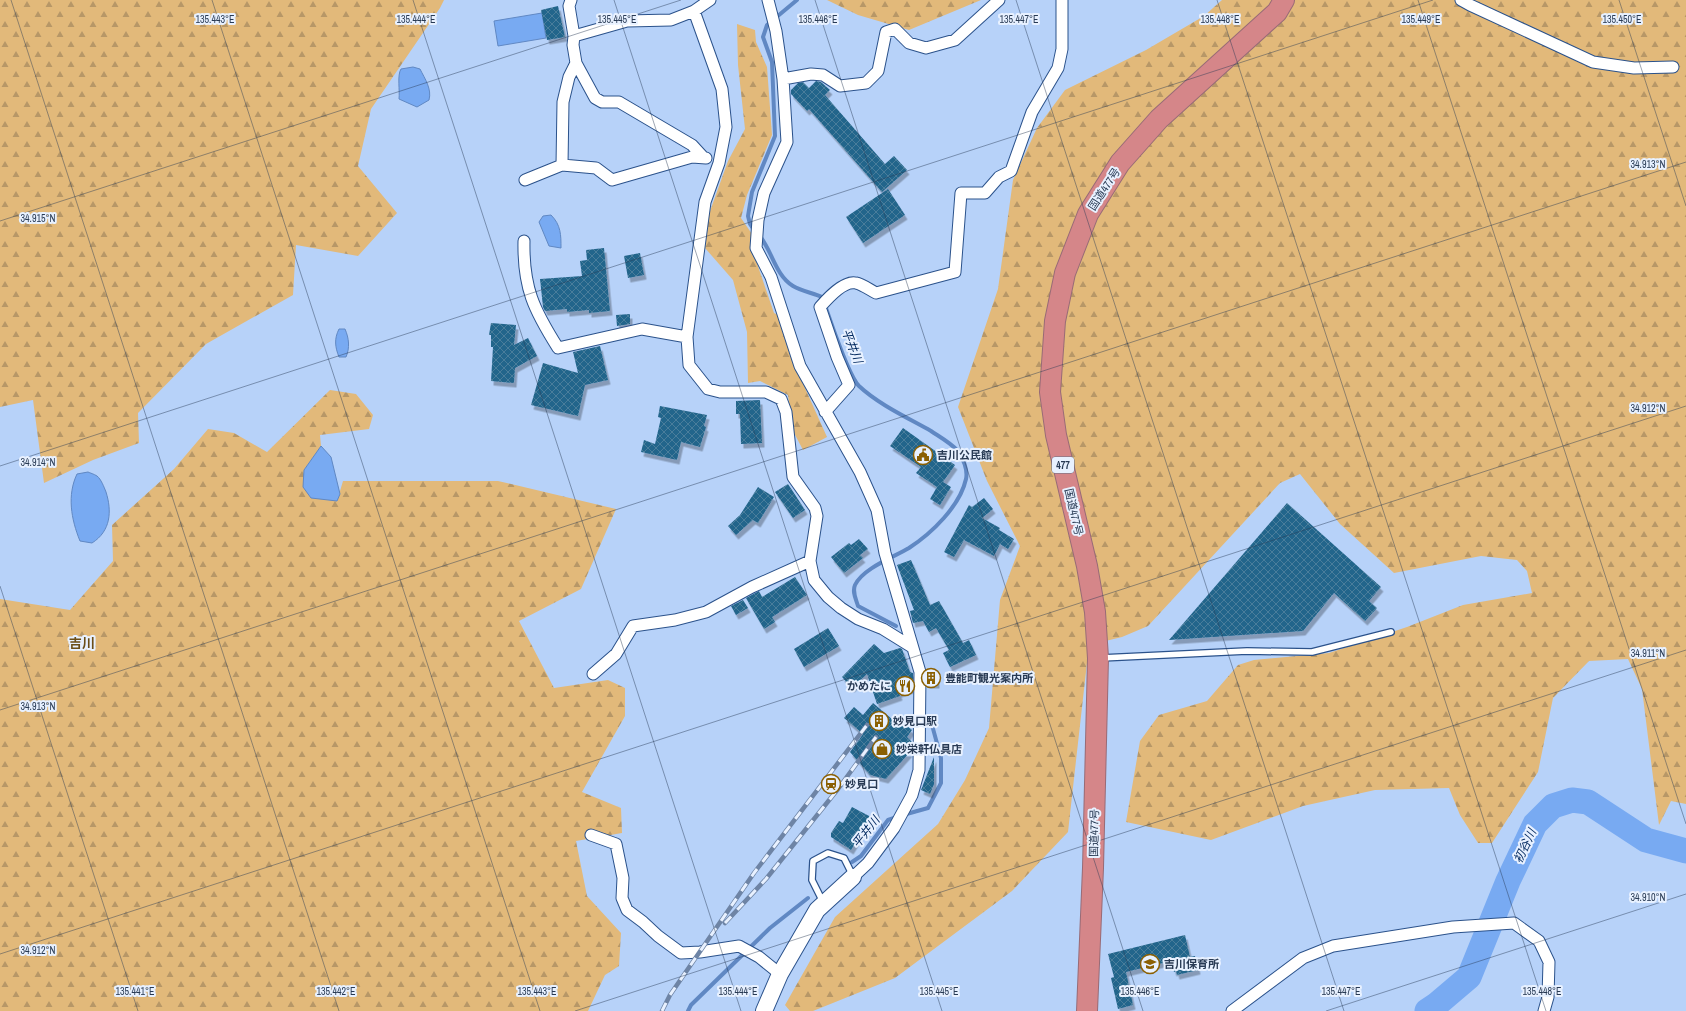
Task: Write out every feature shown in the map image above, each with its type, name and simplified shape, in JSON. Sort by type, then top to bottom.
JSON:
[{"type":"highway","name":"国道477号","points":[[1087,1011],[1093,868],[1098,658],[1095,612],[1089,574],[1056,435],[1050,392],[1055,321],[1065,273],[1088,214],[1120,164],[1159,119],[1277,12],[1284,0]]},
{"type":"street","points":[[571,0],[569,6],[574,36],[573,45],[576,63],[595,98],[602,102],[619,102],[692,146],[703,157]]},
{"type":"street","points":[[574,36],[627,20],[671,20],[694,10],[710,0]]},
{"type":"street","points":[[783,79],[811,74],[823,75],[840,86],[866,83],[878,70],[886,32],[895,29],[909,43],[926,48],[955,40],[999,0]]},
{"type":"street","points":[[826,412],[849,385],[837,357],[820,307],[830,295],[848,284],[855,282],[876,293],[955,272],[961,193],[985,193],[999,177],[1011,171],[1032,112],[1058,68],[1062,49],[1062,0]]},
{"type":"street","points":[[1461,0],[1470,6],[1593,62],[1634,68],[1673,67]]},
{"type":"street","points":[[764,1011],[780,974],[817,910],[868,863],[894,828],[912,795],[919,770],[920,680],[920,672],[885,553],[877,510],[860,472],[800,366],[771,277],[756,248],[758,220],[764,193],[787,142],[783,79],[776,31],[770,5]]},
{"type":"street","points":[[694,10],[722,89],[726,126],[719,163],[705,202],[687,337],[689,365],[708,389],[720,392],[766,392],[781,399],[786,412],[793,477],[815,508],[817,516],[810,561],[814,580],[828,597],[858,618],[883,629],[912,647]]},
{"type":"street","points":[[562,165],[563,102],[569,77],[576,63]]},
{"type":"street","points":[[525,180],[562,165],[596,168],[612,180],[692,157],[703,157],[719,163]]},
{"type":"street","points":[[524,242],[524,258],[529,294],[540,320],[558,348],[642,329],[687,337]]},
{"type":"street","points":[[593,674],[616,654],[633,626],[675,620],[706,612],[752,587],[810,561]]},
{"type":"street","points":[[591,835],[616,844],[623,878],[622,898],[627,910],[681,953],[700,952],[739,946],[759,957],[780,974]]},
{"type":"street","points":[[1232,1011],[1303,958],[1333,946],[1453,927],[1514,923],[1539,941],[1549,962],[1548,997],[1544,1011]]},
{"type":"lane","points":[[1098,658],[1247,651],[1312,652],[1391,632]]},
{"type":"lane","points":[[824,904],[812,880],[813,861],[828,853],[844,858],[853,877]]},
{"type":"green space","points":[[0,0],[444,0],[371,109],[358,166],[397,213],[358,256],[296,245],[293,295],[206,344],[138,413],[139,443],[93,460],[44,483],[33,400],[0,407]]},
{"type":"green space","points":[[827,0],[981,0],[909,30],[858,15]]},
{"type":"green space","points":[[1222,0],[1686,0],[1686,804],[1671,801],[1659,825],[1642,689],[1628,659],[1589,661],[1553,698],[1538,772],[1492,843],[1478,843],[1460,815],[1449,788],[1375,790],[1303,806],[1211,840],[1126,822],[1140,741],[1159,715],[1207,701],[1238,665],[1254,660],[1329,653],[1407,627],[1463,605],[1532,593],[1527,571],[1517,560],[1481,556],[1394,573],[1340,524],[1300,474],[1280,483],[1148,626],[1122,637],[1089,645],[1068,832],[1012,891],[895,978],[813,1011],[790,1011],[785,1005],[835,917],[938,824],[965,780],[989,728],[1000,600],[1020,546],[987,481],[958,407],[998,289],[1013,180],[1037,128],[1065,90],[1146,50],[1204,16]]},
{"type":"green space","points":[[737,24],[755,30],[756,42],[767,67],[772,135],[747,195],[741,218],[752,234],[751,246],[774,313],[778,315],[792,359],[827,437],[803,450],[792,429],[788,395],[760,381],[748,383],[747,332],[733,280],[705,248],[709,214],[728,161],[745,129],[738,65]]},
{"type":"green space","points":[[330,390],[356,394],[373,415],[369,429],[320,435],[321,446],[304,470],[337,501],[343,481],[498,481],[616,509],[581,589],[519,621],[554,688],[608,680],[625,688],[625,716],[582,792],[621,808],[622,833],[576,841],[587,896],[621,933],[619,966],[605,975],[588,1011],[0,1011],[0,599],[70,610],[113,561],[112,525],[174,469],[208,429],[234,433],[267,452]]},
{"type":"water","points":[[542,13],[546,38],[498,46],[494,21]]},
{"type":"water","points":[[413,67],[420,69],[428,84],[430,92],[429,100],[417,107],[399,99],[399,79],[401,69]]},
{"type":"water","points":[[551,215],[559,226],[561,248],[549,246],[539,222],[543,216]]},
{"type":"water","points":[[339,329],[345,329],[347,336],[348,347],[346,357],[339,357],[337,350],[336,340]]},
{"type":"water","points":[[321,446],[331,457],[340,494],[337,501],[311,498],[303,487],[304,470]]},
{"type":"water","points":[[88,472],[97,476],[101,481],[106,492],[109,506],[106,527],[103,533],[92,543],[80,541],[74,524],[71,507],[72,490],[77,474]]},
{"type":"building","points":[[558,6],[565,37],[547,40],[541,10]]},
{"type":"building","points":[[816,81],[821,82],[830,90],[825,95],[885,164],[894,156],[907,170],[882,192],[809,109],[807,111],[791,94],[791,90],[798,83],[803,82],[809,88]]},
{"type":"building","points":[[888,189],[905,215],[863,243],[846,217]]},
{"type":"building","points":[[604,248],[610,311],[589,313],[589,310],[567,312],[567,309],[545,311],[543,307],[540,279],[582,276],[580,261],[587,260],[586,250]]},
{"type":"building","points":[[640,253],[644,275],[628,278],[624,256]]},
{"type":"building","points":[[630,314],[630,324],[617,326],[616,315]]},
{"type":"building","points":[[491,323],[516,325],[514,345],[528,338],[537,356],[515,368],[514,383],[491,381],[493,347],[491,347],[491,335],[489,335]]},
{"type":"building","points":[[600,346],[608,380],[585,385],[578,416],[531,405],[543,363],[578,373],[573,352]]},
{"type":"building","points":[[760,400],[762,443],[741,444],[740,414],[736,414],[736,401]]},
{"type":"building","points":[[660,406],[707,415],[704,426],[706,427],[700,447],[681,442],[677,460],[641,452],[644,440],[655,444],[661,418],[658,417]]},
{"type":"building","name":"吉川公民館","points":[[903,428],[955,465],[943,482],[951,487],[940,505],[930,499],[937,487],[916,473],[921,467],[890,446]]},
{"type":"building","points":[[788,484],[805,510],[793,518],[775,492]]},
{"type":"building","points":[[758,487],[774,497],[758,523],[753,520],[736,535],[728,526],[740,515]]},
{"type":"building","points":[[984,498],[993,509],[982,518],[1000,528],[999,530],[1014,539],[1008,549],[1000,544],[994,556],[964,540],[954,557],[944,552],[969,505],[972,507]]},
{"type":"building","points":[[1287,503],[1381,587],[1369,601],[1377,608],[1365,621],[1334,593],[1303,631],[1169,640]]},
{"type":"building","points":[[859,539],[868,549],[860,555],[863,558],[844,573],[831,557],[849,543],[851,545]]},
{"type":"building","points":[[911,560],[930,605],[939,601],[963,643],[969,640],[976,655],[950,667],[943,653],[949,650],[936,628],[929,632],[923,621],[913,623],[910,611],[914,610],[897,565]]},
{"type":"building","points":[[795,577],[807,595],[772,617],[775,622],[764,629],[746,598],[759,591],[762,597]]},
{"type":"building","points":[[743,600],[748,608],[736,615],[731,606]]},
{"type":"building","points":[[828,628],[839,646],[804,667],[794,649]]},
{"type":"building","points":[[874,644],[884,653],[900,648],[902,649],[910,672],[913,673],[913,685],[910,685],[911,689],[899,693],[900,696],[877,704],[867,674],[852,688],[842,677]]},
{"type":"building","name":"豊能町観光案内所","points":[[927,672],[937,672],[937,684],[927,684]]},
{"type":"building","points":[[873,703],[899,725],[902,722],[912,730],[907,737],[912,742],[903,752],[910,752],[886,779],[870,775],[850,752],[863,734],[844,718],[854,707],[863,715]]},
{"type":"building","points":[[934,757],[934,784],[930,794],[921,790]]},
{"type":"building","points":[[852,807],[871,817],[851,850],[831,837],[831,833],[839,821],[843,823]]},
{"type":"building","points":[[1185,935],[1190,957],[1195,956],[1198,970],[1177,975],[1176,971],[1174,972],[1171,961],[1126,972],[1133,1005],[1118,1009],[1111,978],[1114,977],[1108,954]]},
{"type":"waterway","name":"平井川","points":[[754,230],[750,224],[748,216],[752,192],[775,136],[772,62],[763,37],[767,25],[797,0]]},
{"type":"waterway","name":"平井川","points":[[759,235],[782,276],[787,281],[796,288],[822,297],[849,370],[859,386],[884,405],[931,431],[949,443],[958,451],[965,464],[966,479],[963,489],[951,509],[936,527],[909,548],[865,573],[855,585],[854,593],[858,606],[896,626]]},
{"type":"waterway","name":"平井川","points":[[903,815],[928,808],[941,783],[941,758],[932,725]]},
{"type":"waterway","name":"初谷川","points":[[1427,1011],[1469,977],[1508,881],[1535,824],[1553,806],[1572,800],[1588,802],[1646,840],[1686,851]]},
{"type":"waterway","name":"平井川","points":[[852,862],[861,856],[888,820],[897,817]]},
{"type":"waterway","name":"平井川","points":[[688,1011],[691,1005],[770,928],[808,898]]},
{"type":"railway","points":[[662,1011],[670,995],[754,873],[867,725]]},
{"type":"railway","points":[[725,923],[766,879],[838,789],[876,737]]},
{"type":"place","name":"吉川公民館","points":[[923,455]]},
{"type":"place","name":"豊能町観光案内所","points":[[931,678]]},
{"type":"place","name":"かめたに","points":[[905,686]]},
{"type":"place","name":"妙見口駅","points":[[879,721]]},
{"type":"place","name":"妙栄軒仏具店","points":[[882,749]]},
{"type":"place","name":"妙見口","points":[[831,784]]},
{"type":"place","name":"吉川保育所","points":[[1150,964]]},
{"type":"district","name":"吉川","points":[[82,643]]}]
